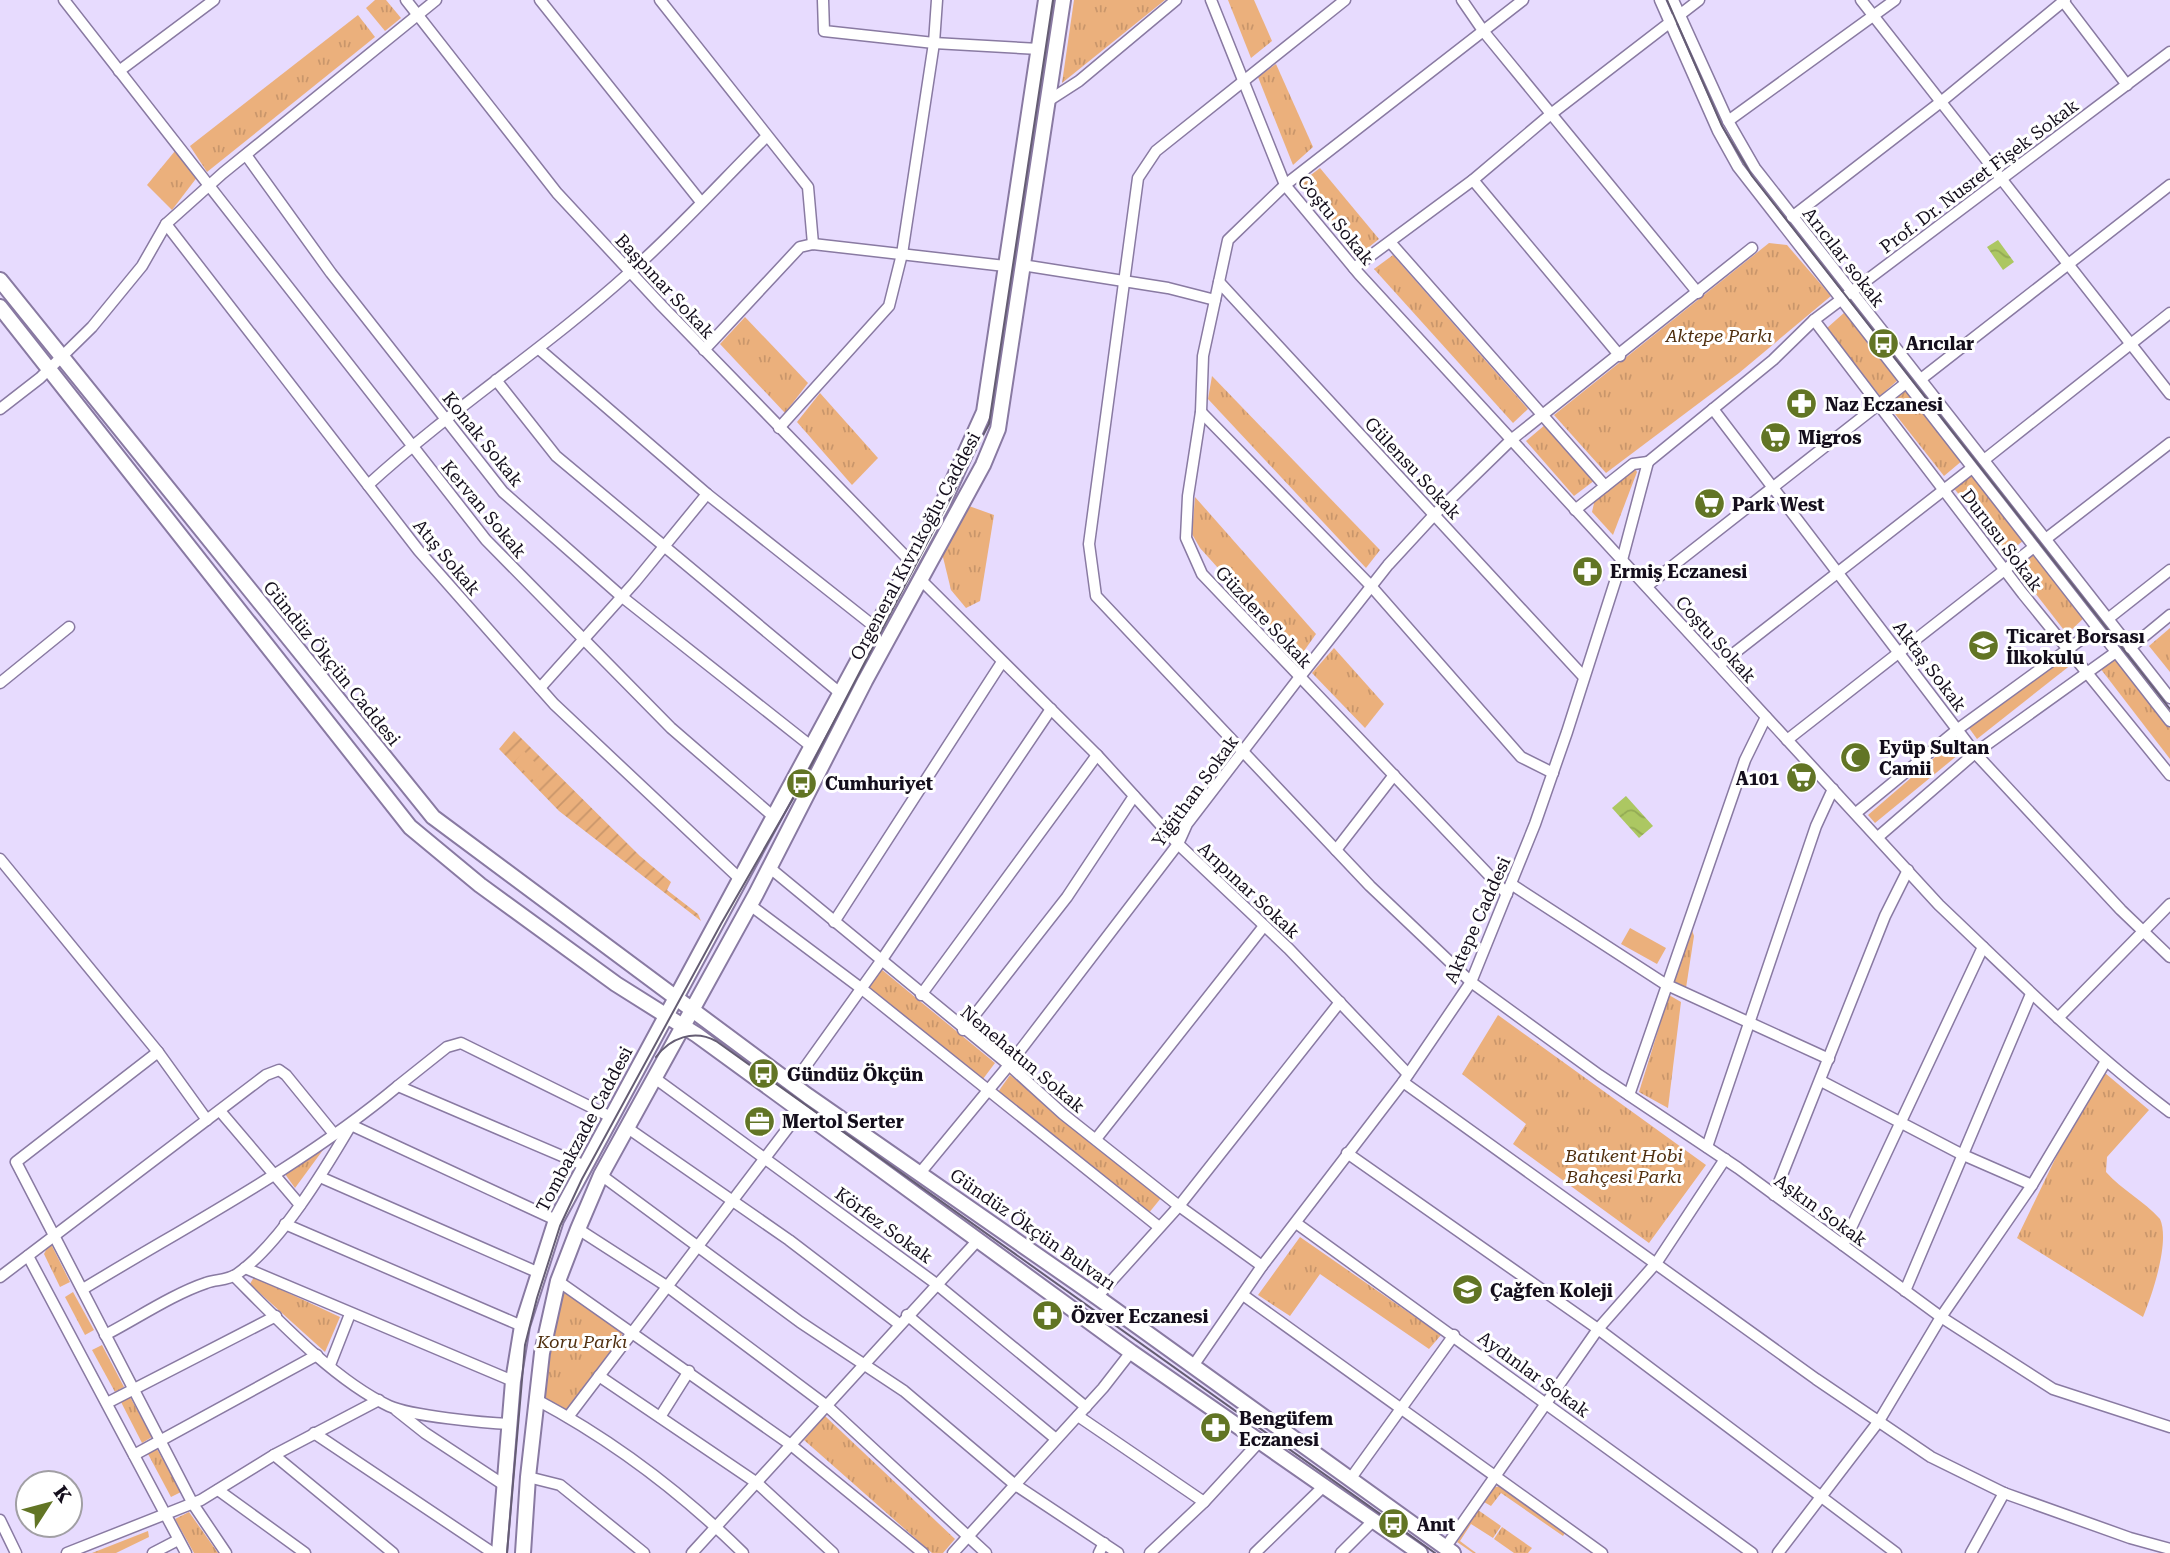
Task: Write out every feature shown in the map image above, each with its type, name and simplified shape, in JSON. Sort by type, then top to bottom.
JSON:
[{"type":"street","name":"Kervan Sokak","points":[[64,0],[485,540],[671,728],[775,818]]},
{"type":"street","points":[[119,71],[215,0]]},
{"type":"street","name":"Başpınar Sokak","points":[[406,0],[557,193],[704,350],[910,561]]},
{"type":"street","points":[[0,409],[49,370],[92,327],[142,266],[166,224],[208,186],[436,0]]},
{"type":"street","points":[[540,0],[701,202]]},
{"type":"street","points":[[660,0],[808,187],[813,244]]},
{"type":"street","points":[[823,0],[824,31],[934,43],[1039,49]]},
{"type":"street","points":[[779,428],[889,306],[902,254],[934,43],[937,0]]},
{"type":"street","name":"Tombakzade Caddesi","points":[[499,1553],[513,1381],[522,1326],[537,1272],[556,1220],[609,1116],[667,1015],[738,878],[775,818],[953,484],[984,412],[1046,0]]},
{"type":"street","name":"Orgeneral Kıvrıkoğlu Caddesi","points":[[663,1065],[770,868],[865,681],[983,465],[998,429],[1012,356],[1022,265],[1063,0]]},
{"type":"street","points":[[1048,101],[1079,81],[1176,0]]},
{"type":"street","name":"Coştu Sokak","points":[[1211,0],[1241,80],[1286,185],[1354,268],[1908,870],[2031,994],[2106,1061],[2170,1112]]},
{"type":"street","name":"Aşkın Sokak","points":[[1345,0],[1241,80],[1156,151],[1138,178],[1089,544],[1096,596],[1336,850],[1471,982],[1629,1095],[1725,1159],[1941,1317],[2053,1389],[2170,1427]]},
{"type":"street","points":[[1462,0],[1484,32],[1698,293]]},
{"type":"street","name":"Güzdere Sokak","points":[[1507,894],[1202,574],[1186,538],[1188,496],[1201,412],[1203,356],[1228,240],[1286,185],[1523,0]]},
{"type":"street","points":[[1660,0],[1718,131],[1738,167],[2170,722]]},
{"type":"street","points":[[1673,0],[1679,14]]},
{"type":"street","points":[[1354,268],[1473,180],[1551,114],[1699,0]]},
{"type":"street","points":[[1861,0],[2170,394]]},
{"type":"street","points":[[1728,121],[1895,0]]},
{"type":"street","points":[[1792,217],[1942,102],[2064,1],[2127,85]]},
{"type":"street","name":"Arıcılar sokak","points":[[1679,14],[1728,121],[1755,168],[2170,698]]},
{"type":"street","name":"Prof. Dr. Nusret Fişek Sokak","points":[[1575,510],[1633,464],[1648,462],[1773,360],[1814,320],[2170,52]]},
{"type":"street","points":[[368,485],[445,417],[539,349],[630,272],[766,137]]},
{"type":"street","name":"Konak Sokak","points":[[246,155],[331,273],[503,492],[621,596],[812,747]]},
{"type":"street","points":[[1473,180],[1620,356]]},
{"type":"street","points":[[1921,379],[2170,185]]},
{"type":"street","name":"Atış Sokak","points":[[166,224],[419,551],[540,688],[738,878]]},
{"type":"street","points":[[1390,242],[1605,485]]},
{"type":"street","points":[[704,350],[800,247],[813,244],[1005,266]]},
{"type":"street","name":"Yiğithan Sokak","points":[[920,1173],[1009,1065],[1178,844],[1187,824],[1299,678],[1371,586],[1435,514],[1511,440],[1620,356],[1752,248]]},
{"type":"street","points":[[1022,265],[1123,280],[1215,300]]},
{"type":"street","name":"Gündüz Ökçün Caddesi","points":[[0,280],[433,817],[693,1009]]},
{"type":"street","name":"Gülensu Sokak","points":[[1219,282],[1583,676]]},
{"type":"street","points":[[0,307],[410,827],[480,886],[616,984],[684,1027],[1131,1352],[1420,1553]]},
{"type":"street","points":[[1984,460],[2170,313]]},
{"type":"street","name":"Durusu Sokak","points":[[1814,320],[2066,648],[2170,775]]},
{"type":"street","points":[[539,349],[707,494],[875,627]]},
{"type":"street","points":[[496,380],[556,456],[840,693]]},
{"type":"street","points":[[1647,586],[1906,383]]},
{"type":"street","name":"Aktaş Sokak","points":[[1713,409],[1840,572],[1975,753],[2170,957]]},
{"type":"street","points":[[1201,412],[1371,586],[1521,757],[1553,773]]},
{"type":"street","points":[[2047,538],[2170,443]]},
{"type":"street","name":"Aktepe Caddesi","points":[[1193,1366],[1262,1266],[1405,1078],[1471,982],[1553,773],[1622,560],[1648,462]]},
{"type":"street","points":[[1719,665],[1972,468]]},
{"type":"street","points":[[540,688],[665,547],[707,494]]},
{"type":"street","points":[[1787,740],[2034,547]]},
{"type":"street","points":[[2109,618],[2170,570]]},
{"type":"street","name":"Arıpınar Sokak","points":[[921,580],[1097,755],[1178,844],[1339,1002],[1405,1078],[1931,1457],[2004,1493],[2130,1538],[2170,1549]]},
{"type":"street","points":[[2130,648],[2170,615]]},
{"type":"street","points":[[0,683],[69,627]]},
{"type":"street","points":[[1856,813],[1958,729],[2097,628]]},
{"type":"street","points":[[1878,837],[1975,753],[2116,652]]},
{"type":"street","points":[[834,922],[1002,662]]},
{"type":"street","points":[[793,1084],[862,989],[1051,709]]},
{"type":"street","points":[[1629,1095],[1665,984],[1745,760],[1766,717]]},
{"type":"street","points":[[921,995],[1097,755]]},
{"type":"street","points":[[1336,850],[1394,775]]},
{"type":"street","points":[[1707,1147],[1816,826],[1833,789]]},
{"type":"street","points":[[963,1030],[1067,897],[1134,796]]},
{"type":"street","points":[[0,859],[159,1052],[207,1120]]},
{"type":"street","name":"Nenehatun Sokak","points":[[770,868],[1096,1139],[1179,1206],[1262,1266]]},
{"type":"street","points":[[1774,1195],[1885,916],[1908,870]]},
{"type":"street","points":[[1511,884],[1665,984],[1751,1021],[1829,1059]]},
{"type":"street","points":[[2058,1018],[2170,904]]},
{"type":"street","points":[[750,905],[862,989],[1159,1227]]},
{"type":"street","points":[[1096,1139],[1264,926]]},
{"type":"street","points":[[1843,1245],[1983,947]]},
{"type":"street","points":[[1905,1291],[2031,994]]},
{"type":"street","points":[[1097,1297],[1179,1206],[1339,1002]]},
{"type":"street","name":"Gündüz Ökçün Bulvarı","points":[[693,1009],[793,1084],[1097,1297],[1449,1550]]},
{"type":"street","points":[[83,1289],[275,1176],[351,1125],[447,1047],[461,1043],[609,1116]]},
{"type":"street","points":[[159,1052],[16,1162],[193,1504],[226,1553]]},
{"type":"street","points":[[1778,1553],[1879,1421],[1941,1317],[2032,1185],[2106,1061]]},
{"type":"street","name":"Tombakzade Caddesi","points":[[523,1553],[528,1477],[542,1353],[558,1282],[601,1175],[663,1065]]},
{"type":"street","points":[[0,1277],[53,1233],[266,1075],[279,1070],[334,1134]]},
{"type":"street","name":"Körfez Sokak","points":[[656,1079],[935,1283],[1086,1407]]},
{"type":"street","points":[[1821,1081],[1961,1154],[2032,1185]]},
{"type":"street","points":[[398,1086],[583,1165]]},
{"type":"street","points":[[220,1111],[300,1205]]},
{"type":"street","points":[[568,1417],[800,1112]]},
{"type":"street","points":[[105,1335],[206,1283],[234,1276],[245,1268],[300,1205],[351,1125]]},
{"type":"street","points":[[351,1125],[556,1220]]},
{"type":"street","points":[[629,1129],[733,1201],[899,1324]]},
{"type":"street","points":[[1347,1153],[1598,1329],[1896,1553]]},
{"type":"street","points":[[1449,1550],[1494,1475],[1548,1404],[1598,1329],[1657,1262],[1725,1159]]},
{"type":"street","points":[[601,1175],[800,1322],[904,1391],[1014,1484],[1102,1548],[1118,1553]]},
{"type":"street","points":[[320,1177],[537,1272]]},
{"type":"street","name":"Aydınlar Sokak","points":[[1296,1223],[1752,1553]]},
{"type":"street","points":[[285,1224],[522,1326]]},
{"type":"street","points":[[578,1229],[668,1287],[827,1406],[986,1553]]},
{"type":"street","points":[[692,1553],[935,1283],[978,1240]]},
{"type":"street","points":[[28,1256],[186,1553]]},
{"type":"street","points":[[245,1268],[513,1381]]},
{"type":"street","points":[[234,1276],[317,1355],[379,1400],[396,1408],[425,1433],[504,1485]]},
{"type":"street","points":[[558,1282],[635,1332],[791,1444],[923,1553]]},
{"type":"street","points":[[1243,1295],[1602,1553]]},
{"type":"street","points":[[330,1365],[350,1314]]},
{"type":"street","points":[[907,1315],[1056,1439]]},
{"type":"street","points":[[107,1403],[276,1316]]},
{"type":"street","points":[[1351,1478],[1454,1335]]},
{"type":"street","points":[[953,1553],[1086,1407],[1131,1352]]},
{"type":"street","points":[[134,1455],[317,1355]]},
{"type":"street","points":[[660,1417],[689,1371]]},
{"type":"street","points":[[599,1376],[757,1483],[834,1553]]},
{"type":"street","points":[[537,1399],[568,1417],[677,1493],[743,1553]]},
{"type":"street","points":[[67,1553],[193,1504],[274,1455],[379,1400]]},
{"type":"street","points":[[396,1408],[486,1423],[511,1424]]},
{"type":"street","points":[[1078,1416],[1204,1502]]},
{"type":"street","points":[[314,1433],[493,1553]]},
{"type":"street","points":[[1150,1553],[1204,1502],[1260,1441]]},
{"type":"street","points":[[274,1455],[393,1553]]},
{"type":"street","points":[[528,1477],[560,1485],[644,1553]]},
{"type":"street","points":[[1255,1553],[1325,1485]]},
{"type":"street","points":[[218,1490],[305,1553]]},
{"type":"street","points":[[1974,1552],[2004,1493]]},
{"type":"street","points":[[0,1520],[16,1553]]},
{"type":"street","points":[[1341,1553],[1374,1520]]},
{"type":"street","points":[[153,1553],[178,1540]]},
{"type":"green space","points":[[375,0],[386,0],[401,18],[385,31],[366,8]]},
{"type":"green space","points":[[1074,0],[1165,0],[1062,83]]},
{"type":"green space","points":[[1228,0],[1254,0],[1272,41],[1251,58]]},
{"type":"green space","points":[[358,15],[375,37],[207,172],[190,146]]},
{"type":"green space","points":[[1276,64],[1313,147],[1293,165],[1258,77]]},
{"type":"green space","points":[[175,151],[198,176],[172,210],[147,185]]},
{"type":"green space","points":[[1320,168],[1379,239],[1359,255],[1299,184]]},
{"type":"green space","name":"Aktepe Parkı","points":[[1769,243],[1787,245],[1831,296],[1739,373],[1606,473],[1554,415]]},
{"type":"green space","points":[[1393,255],[1528,409],[1513,423],[1374,269]]},
{"type":"green space","points":[[1845,312],[1898,380],[1880,396],[1827,328]]},
{"type":"green space","points":[[745,317],[808,383],[785,413],[720,344]]},
{"type":"green space","points":[[1212,376],[1380,550],[1366,568],[1208,399]]},
{"type":"green space","points":[[1908,389],[1963,460],[1944,476],[1888,405]]},
{"type":"green space","points":[[820,393],[878,458],[852,485],[797,422]]},
{"type":"green space","points":[[1546,424],[1595,480],[1574,496],[1526,441]]},
{"type":"green space","points":[[1634,467],[1637,472],[1613,535],[1592,512],[1595,499]]},
{"type":"green space","points":[[1971,473],[2024,540],[2006,555],[1953,487]]},
{"type":"green space","points":[[1195,497],[1316,634],[1299,658],[1200,548],[1192,534]]},
{"type":"green space","points":[[969,506],[994,515],[980,601],[966,608],[951,590],[942,553]]},
{"type":"green space","points":[[2034,551],[2086,616],[2067,634],[2014,566]]},
{"type":"green space","points":[[2170,628],[2170,672],[2149,646]]},
{"type":"green space","points":[[1334,648],[1384,704],[1365,728],[1312,673]]},
{"type":"green space","points":[[2065,653],[2072,664],[1977,739],[1969,728]]},
{"type":"green space","points":[[2116,655],[2170,725],[2170,759],[2100,668]]},
{"type":"green space","points":[[514,731],[640,856],[671,882],[667,890],[698,914],[701,921],[559,811],[499,749]]},
{"type":"green space","points":[[1956,739],[1964,750],[1875,823],[1868,815]]},
{"type":"green space","points":[[524,751],[544,772],[534,781],[515,761]]},
{"type":"green space","points":[[1691,927],[1694,936],[1686,988],[1675,984],[1674,977]]},
{"type":"green space","points":[[1630,928],[1666,948],[1657,964],[1621,944]]},
{"type":"green space","points":[[881,969],[995,1063],[983,1079],[867,986]]},
{"type":"green space","points":[[1669,995],[1681,1002],[1668,1108],[1639,1092]]},
{"type":"green space","name":"Batıkent Hobi Bahçesi Parkı","points":[[1498,1015],[1706,1165],[1649,1243],[1513,1144],[1526,1124],[1462,1074]]},
{"type":"green space","points":[[2105,1073],[2149,1110],[2107,1157],[2106,1172],[2160,1219],[2163,1229],[2159,1267],[2143,1317],[2017,1238],[2057,1155]]},
{"type":"green space","points":[[1010,1075],[1161,1198],[1148,1214],[998,1092]]},
{"type":"green space","points":[[320,1147],[323,1150],[295,1188],[285,1174]]},
{"type":"green space","points":[[1300,1237],[1441,1335],[1429,1349],[1320,1274],[1290,1316],[1258,1295]]},
{"type":"green space","points":[[50,1242],[70,1282],[60,1287],[44,1254]]},
{"type":"green space","points":[[254,1277],[340,1317],[325,1352],[250,1284]]},
{"type":"green space","name":"Koru Parkı","points":[[562,1291],[625,1330],[570,1412],[541,1396]]},
{"type":"green space","points":[[73,1292],[94,1330],[85,1335],[65,1297]]},
{"type":"green space","points":[[102,1345],[124,1387],[115,1392],[92,1350]]},
{"type":"green space","points":[[129,1395],[152,1437],[142,1443],[120,1400]]},
{"type":"green space","points":[[825,1416],[955,1539],[943,1553],[932,1553],[804,1440]]},
{"type":"green space","points":[[157,1449],[181,1492],[171,1497],[148,1454]]},
{"type":"green space","points":[[1502,1486],[1565,1533],[1563,1536],[1501,1493],[1491,1506],[1484,1502],[1495,1487]]},
{"type":"green space","points":[[1478,1510],[1501,1526],[1493,1538],[1471,1524],[1460,1541],[1476,1553],[1473,1553],[1457,1542]]},
{"type":"green space","points":[[189,1512],[218,1553],[194,1553],[175,1519]]},
{"type":"green space","points":[[1502,1527],[1532,1548],[1528,1553],[1514,1553],[1494,1539]]},
{"type":"green space","points":[[148,1531],[149,1537],[116,1553],[92,1553]]},
{"type":"water","points":[[1998,240],[2014,262],[2003,270],[1987,247]]},
{"type":"water","points":[[1626,796],[1653,826],[1639,838],[1612,808]]},
{"type":"tram line","points":[[507,1553],[525,1345],[560,1226],[582,1179],[721,924],[802,783],[989,424],[1053,0]]},
{"type":"tram line","points":[[1667,0],[1722,126],[1752,176],[2170,709]]},
{"type":"tram line","points":[[656,1057],[668,1045],[683,1037],[708,1037],[716,1041],[1435,1553]]},
{"type":"place","name":"Arıcılar","points":[[1883,343]]},
{"type":"place","name":"Naz Eczanesi","points":[[1802,404]]},
{"type":"place","name":"Migros","points":[[1775,437]]},
{"type":"place","name":"Park West","points":[[1709,504]]},
{"type":"place","name":"Ermiş Eczanesi","points":[[1587,571]]},
{"type":"place","name":"Ticaret Borsası İlkokulu","points":[[1983,646]]},
{"type":"place","name":"Eyüp Sultan Camii","points":[[1856,757]]},
{"type":"place","name":"A101","points":[[1802,778]]},
{"type":"place","name":"Cumhuriyet","points":[[802,783]]},
{"type":"place","name":"Gündüz Ökçün","points":[[764,1074]]},
{"type":"place","name":"Mertol Serter","points":[[759,1121]]},
{"type":"place","name":"Çağfen Koleji","points":[[1467,1290]]},
{"type":"place","name":"Özver Eczanesi","points":[[1048,1316]]},
{"type":"place","name":"Bengüfem Eczanesi","points":[[1216,1428]]},
{"type":"place","name":"Anıt","points":[[1394,1524]]}]
